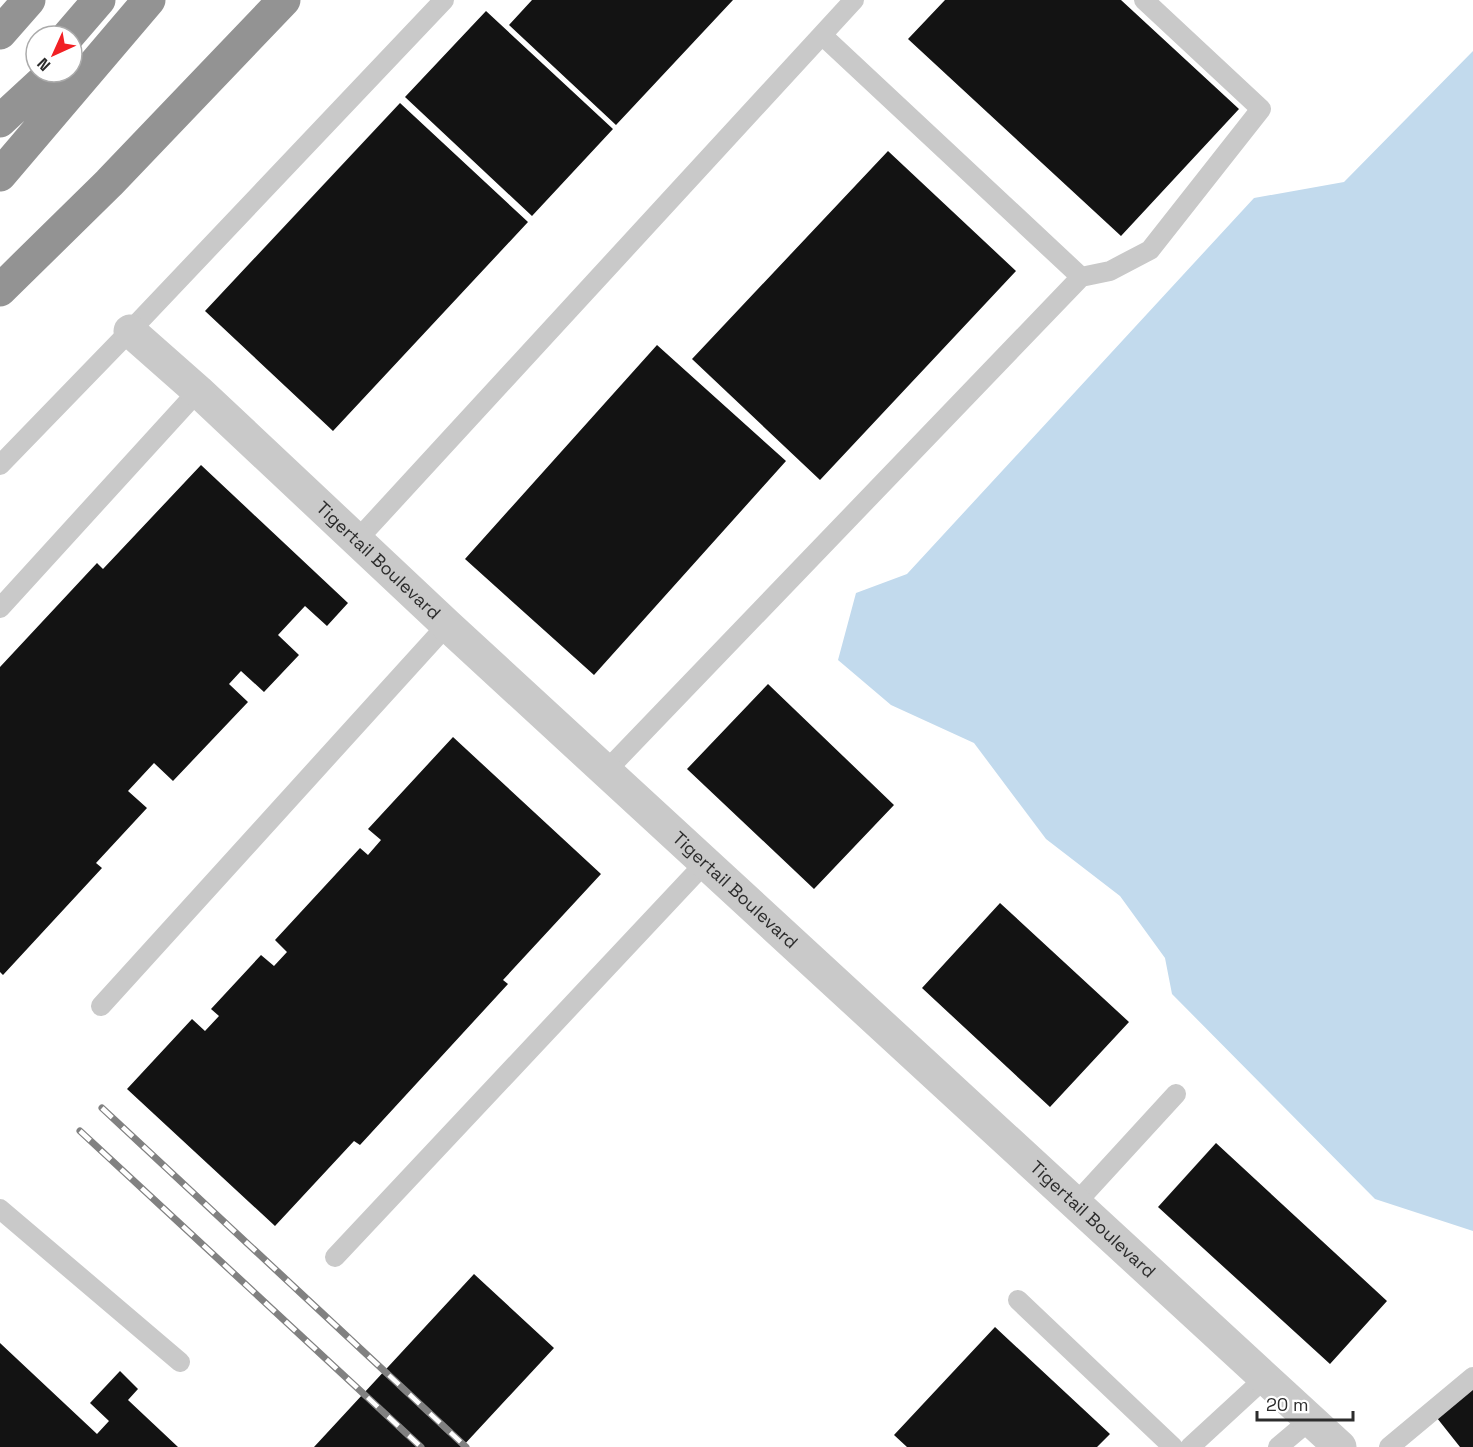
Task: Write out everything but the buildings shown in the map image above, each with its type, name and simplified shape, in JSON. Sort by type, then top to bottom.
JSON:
[{"type":"highway","points":[[0,33],[29,0]]},
{"type":"highway","points":[[78,24],[99,0]]},
{"type":"highway","points":[[84,44],[132,0]]},
{"type":"highway","points":[[0,175],[149,0]]},
{"type":"highway","points":[[0,290],[109,183],[284,0]]},
{"type":"highway","points":[[0,114],[26,84]]},
{"type":"highway","points":[[0,121],[41,84]]},
{"type":"street","name":"Tigertail Boulevard","points":[[130,331],[198,391],[447,625],[1340,1447]]},
{"type":"lane","points":[[0,465],[444,0]]},
{"type":"lane","points":[[358,539],[854,0]]},
{"type":"lane","points":[[606,771],[1080,277],[1110,271],[1150,250],[1261,109],[1144,0]]},
{"type":"lane","points":[[823,36],[1080,277]]},
{"type":"lane","points":[[0,608],[198,391]]},
{"type":"lane","points":[[101,1006],[447,625]]},
{"type":"lane","points":[[335,1257],[706,861]]},
{"type":"lane","points":[[1076,1203],[1176,1094]]},
{"type":"lane","points":[[0,1209],[180,1362]]},
{"type":"lane","points":[[1018,1300],[1173,1447]]},
{"type":"lane","points":[[1389,1447],[1473,1377]]},
{"type":"lane","points":[[1190,1447],[1265,1378]]},
{"type":"lane","points":[[1278,1447],[1310,1420]]},
{"type":"water","points":[[1473,51],[1473,1231],[1375,1199],[1172,994],[1165,958],[1120,896],[1046,839],[974,743],[891,705],[838,660],[856,593],[907,574],[1254,198],[1344,182]]},
{"type":"railway","points":[[102,1108],[466,1447]]},
{"type":"railway","points":[[80,1131],[421,1447]]}]
